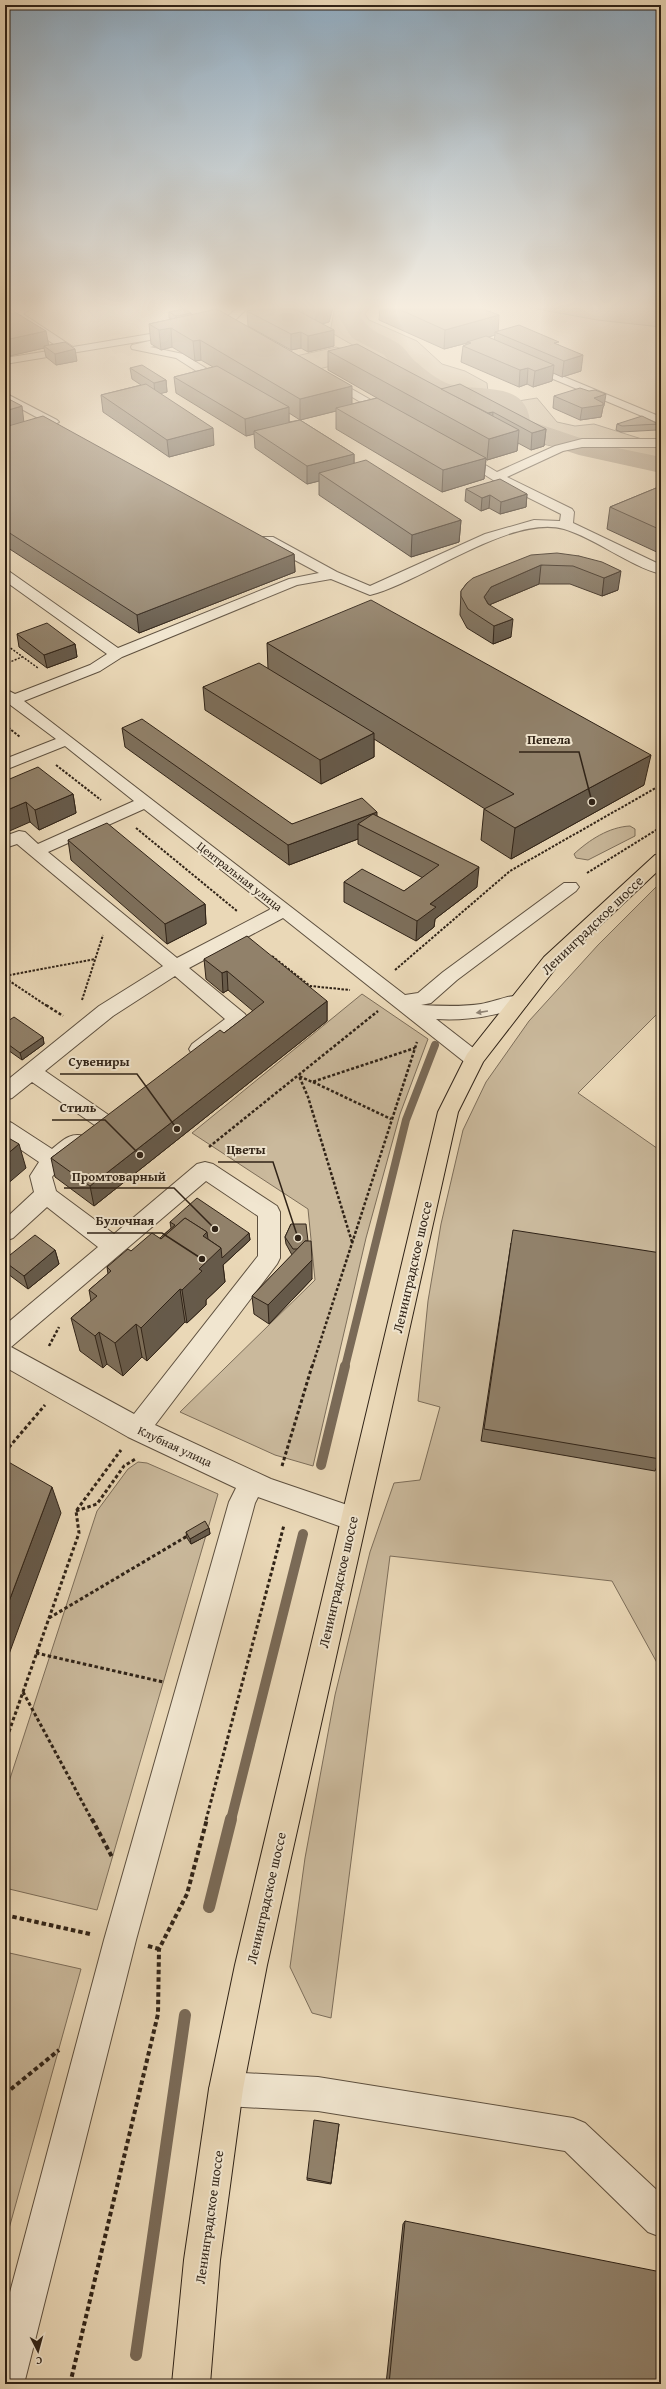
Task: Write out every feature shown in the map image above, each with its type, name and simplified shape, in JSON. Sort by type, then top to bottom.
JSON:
[{"type":"main road","name":"Ленинградское шоссе","points":[[191,2384],[202,2260],[226,2089],[252,1957],[352,1519],[448,1112],[474,1059],[551,962],[661,858]]},
{"type":"street","points":[[45,417],[67,430]]},
{"type":"street","points":[[394,417],[400,421]]},
{"type":"street","points":[[39,427],[53,422]]},
{"type":"street","points":[[497,477],[567,446],[582,443],[661,443]]},
{"type":"street","points":[[449,449],[497,477],[568,512],[566,525]]},
{"type":"street","points":[[255,533],[332,576],[370,591],[490,537],[534,524],[566,525],[661,570]]},
{"type":"street","points":[[5,575],[117,654]]},
{"type":"street","points":[[9,697],[58,682],[95,668],[117,654],[294,582],[332,576]]},
{"type":"street","name":"Центральная улица","points":[[9,697],[67,740],[284,910],[373,988],[408,1007],[474,1059]]},
{"type":"street","points":[[5,765],[67,740]]},
{"type":"street","points":[[36,851],[146,802]]},
{"type":"street","points":[[5,843],[19,836],[238,1019],[183,1061]]},
{"type":"street","points":[[408,1007],[424,998],[450,976],[570,887]]},
{"type":"street","points":[[5,1093],[106,1011],[176,967],[284,910]]},
{"type":"street","points":[[408,1007],[456,1014],[500,1009],[520,1002]]},
{"type":"street","points":[[31,1072],[109,1117],[52,1160],[41,1176],[46,1195],[115,1247]]},
{"type":"street","points":[[5,1128],[52,1160]]},
{"type":"street","points":[[5,1339],[205,1170],[269,1212],[269,1258],[137,1429]]},
{"type":"street","points":[[5,1232],[46,1195]]},
{"type":"street","name":"Клубная улица","points":[[5,1355],[137,1429],[291,1500],[352,1519]]},
{"type":"street","points":[[5,2383],[120,1940],[242,1502],[252,1482]]},
{"type":"street","points":[[226,2089],[318,2094],[573,2135],[661,2219]]},
{"type":"path","points":[[5,644],[58,682]]},
{"type":"path","points":[[5,664],[23,657]]},
{"type":"path","points":[[39,751],[118,814],[310,986],[373,988],[510,872],[661,785]]},
{"type":"path","points":[[570,887],[578,878],[661,827]]},
{"type":"path","points":[[82,1000],[110,912]]},
{"type":"path","points":[[5,977],[95,959]]},
{"type":"path","points":[[5,977],[84,1030]]},
{"type":"path","points":[[205,1170],[206,1149],[385,1005],[373,988]]},
{"type":"path","points":[[282,1466],[324,1326],[419,1036]]},
{"type":"path","points":[[312,1082],[415,1048]]},
{"type":"path","points":[[298,1076],[391,1119]]},
{"type":"path","points":[[298,1076],[308,1097],[352,1242]]},
{"type":"path","points":[[5,1452],[60,1386]]},
{"type":"path","points":[[5,1743],[78,1533],[76,1511],[137,1429]]},
{"type":"path","points":[[76,1511],[97,1504],[124,1466],[136,1458],[142,1457]]},
{"type":"path","points":[[70,2384],[158,2014],[159,1949],[187,1894],[284,1525]]},
{"type":"path","points":[[49,1618],[195,1532]]},
{"type":"path","points":[[36,1653],[169,1683]]},
{"type":"path","points":[[23,1692],[114,1862]]},
{"type":"path","points":[[5,1915],[159,1949]]},
{"type":"path","points":[[5,2094],[64,2045]]},
{"type":"shaded area","points":[[487,417],[553,417],[557,422],[575,426],[594,424],[661,445],[661,471],[543,444]]},
{"type":"shaded area","points":[[630,826],[635,829],[635,836],[588,860],[576,858],[574,854],[593,839],[614,829]]},
{"type":"shaded area","points":[[661,882],[661,1010],[578,1093],[661,1151],[661,1670],[612,1581],[390,1556],[331,2018],[312,2013],[290,1967],[305,1858],[335,1695],[370,1552],[394,1483],[420,1480],[440,1407],[418,1401],[428,1301],[441,1224],[463,1130],[486,1082],[529,1021],[598,945]]},
{"type":"shaded area","points":[[362,994],[428,1039],[400,1114],[366,1238],[313,1466],[275,1455],[180,1412],[315,1280],[308,1209],[192,1133]]},
{"type":"shaded area","points":[[138,1462],[147,1463],[218,1494],[97,1910],[5,1888],[5,1794],[97,1511],[128,1469]]},
{"type":"shaded area","points":[[5,1952],[81,1969],[5,2243]]},
{"type":"building","points":[[38,417],[46,417],[294,554],[137,615],[5,530],[5,427]]},
{"type":"building","points":[[134,417],[197,417],[213,428],[167,440]]},
{"type":"building","points":[[352,417],[412,417],[486,458],[443,470]]},
{"type":"building","points":[[450,417],[495,417],[519,430],[489,439]]},
{"type":"building","points":[[503,417],[524,417],[546,429],[532,433]]},
{"type":"building","points":[[637,417],[645,417],[658,424],[622,426],[617,424]]},
{"type":"building","points":[[300,420],[354,454],[307,466],[254,431]]},
{"type":"building","points":[[366,460],[461,520],[412,535],[319,473]]},
{"type":"building","points":[[500,479],[527,494],[501,502],[490,495],[482,498],[466,489]]},
{"type":"building","points":[[661,486],[661,530],[610,507]]},
{"type":"building","points":[[557,553],[579,556],[602,562],[621,571],[604,578],[573,566],[541,565],[491,587],[484,597],[488,604],[513,619],[494,626],[468,609],[461,596],[461,591],[473,578],[531,555]]},
{"type":"building","points":[[371,600],[651,755],[515,828],[484,809],[514,794],[267,643]]},
{"type":"building","points":[[47,623],[75,644],[44,655],[17,634]]},
{"type":"building","points":[[259,663],[374,733],[320,760],[203,687]]},
{"type":"building","points":[[142,719],[292,824],[362,798],[377,812],[288,845],[122,728]]},
{"type":"building","points":[[38,767],[73,794],[35,810],[26,802],[5,811],[5,781]]},
{"type":"building","points":[[373,814],[479,867],[430,904],[436,907],[417,921],[344,882],[362,869],[404,891],[439,865],[358,824]]},
{"type":"building","points":[[107,823],[205,904],[165,924],[68,840]]},
{"type":"building","points":[[247,936],[327,1001],[90,1186],[51,1158],[220,1030],[224,1033],[264,1002],[227,971],[222,973],[204,959]]},
{"type":"building","points":[[14,1017],[43,1037],[20,1053],[5,1042],[5,1023]]},
{"type":"building","points":[[5,1136],[19,1144],[5,1156]]},
{"type":"building","points":[[197,1198],[249,1233],[222,1258],[221,1248],[208,1239],[207,1232],[185,1218],[161,1239],[160,1238],[175,1225],[170,1222]]},
{"type":"building","points":[[185,1218],[207,1232],[203,1236],[221,1248],[199,1269],[202,1271],[182,1290],[180,1289],[141,1328],[136,1324],[115,1343],[99,1332],[95,1336],[71,1318],[97,1296],[89,1290],[111,1271],[107,1267],[128,1249],[131,1251],[152,1233],[161,1239]]},
{"type":"building","points":[[291,1224],[306,1224],[308,1241],[305,1241],[297,1249],[293,1249],[285,1237]]},
{"type":"building","points":[[513,1230],[661,1253],[660,1459],[484,1429]]},
{"type":"building","points":[[35,1235],[55,1250],[24,1276],[5,1262],[5,1259]]},
{"type":"building","points":[[305,1241],[311,1241],[312,1260],[268,1305],[252,1296]]},
{"type":"building","points":[[5,1460],[52,1487],[5,1612]]},
{"type":"building","points":[[205,1521],[209,1528],[190,1539],[186,1532]]},
{"type":"building","points":[[314,2120],[339,2124],[331,2183],[307,2178]]},
{"type":"building","points":[[405,2221],[661,2272],[661,2384],[389,2384]]},
{"type":"waterway","points":[[517,417],[518,425],[571,445],[623,458],[661,465]]},
{"type":"waterway","points":[[345,1367],[406,1120],[435,1045]]},
{"type":"waterway","points":[[321,1465],[345,1366]]},
{"type":"waterway","points":[[231,1820],[303,1534]]},
{"type":"waterway","points":[[209,1907],[231,1819]]},
{"type":"waterway","points":[[136,2355],[185,2015]]},
{"type":"place","name":"Пепела","points":[[592,802]]},
{"type":"place","name":"Сувениры","points":[[177,1129]]},
{"type":"place","name":"Стиль","points":[[140,1155]]},
{"type":"place","name":"Промтоварный","points":[[215,1229]]},
{"type":"place","name":"Цветы","points":[[298,1238]]},
{"type":"place","name":"Булочная","points":[[202,1259]]}]
